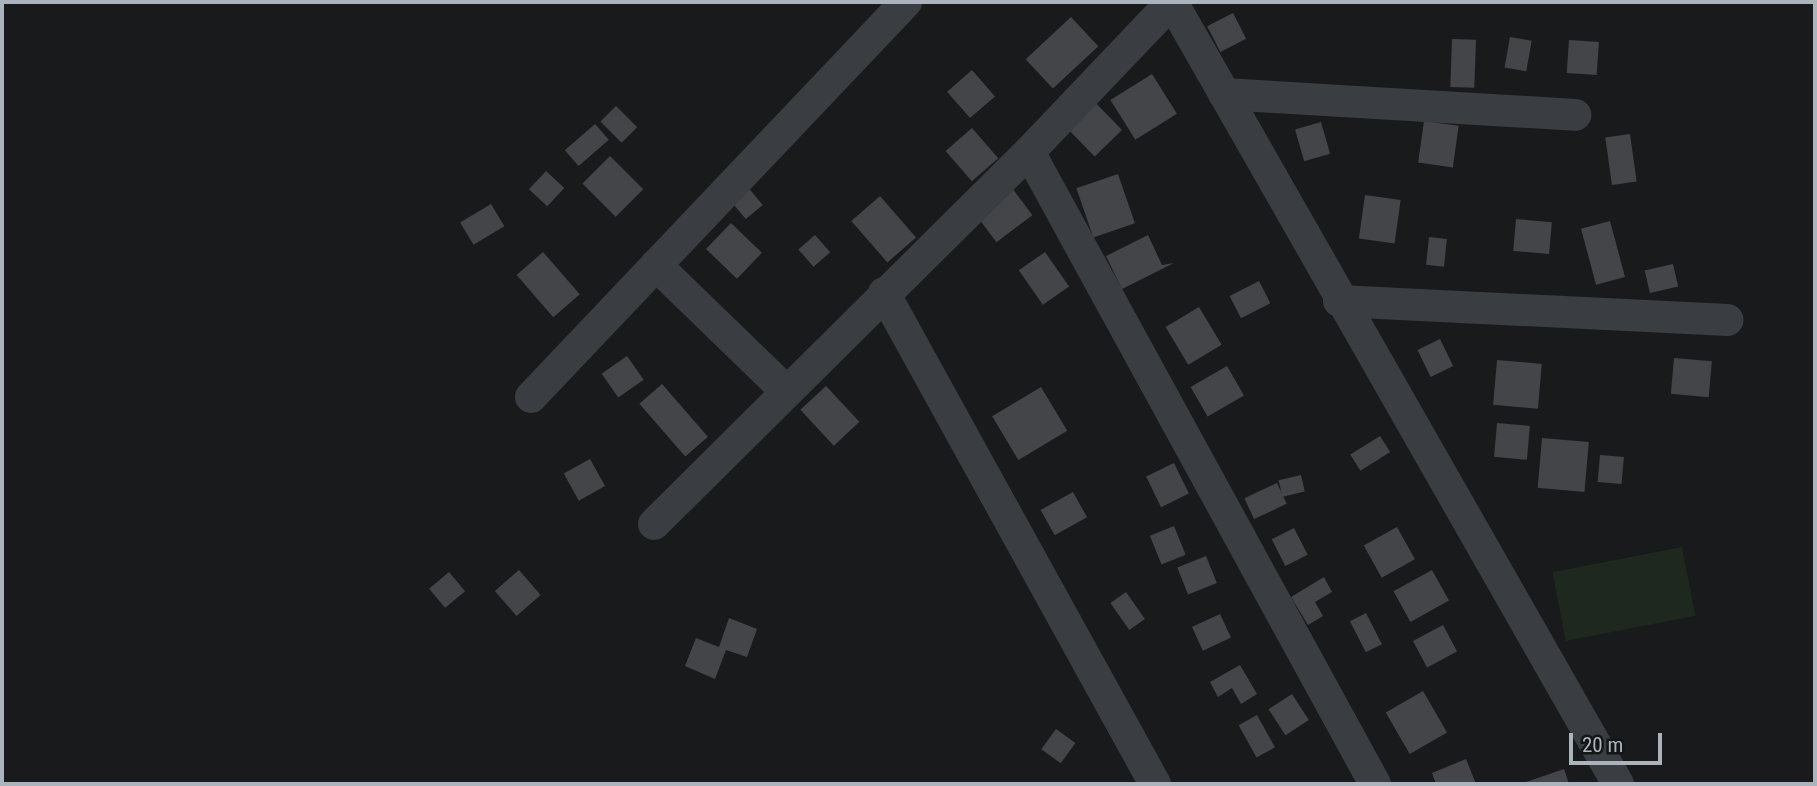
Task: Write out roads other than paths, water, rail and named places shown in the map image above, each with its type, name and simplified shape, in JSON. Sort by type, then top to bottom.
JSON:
[{"type":"street","points":[[531,397],[906,2]]},
{"type":"street","points":[[654,524],[884,293],[1030,152],[1172,2],[1339,301],[1618,784]]},
{"type":"street","points":[[1224,94],[1576,115]]},
{"type":"street","points":[[1030,152],[1375,784]]},
{"type":"street","points":[[656,265],[786,391]]},
{"type":"street","points":[[884,293],[1155,784]]},
{"type":"street","points":[[1339,301],[1728,320]]}]
